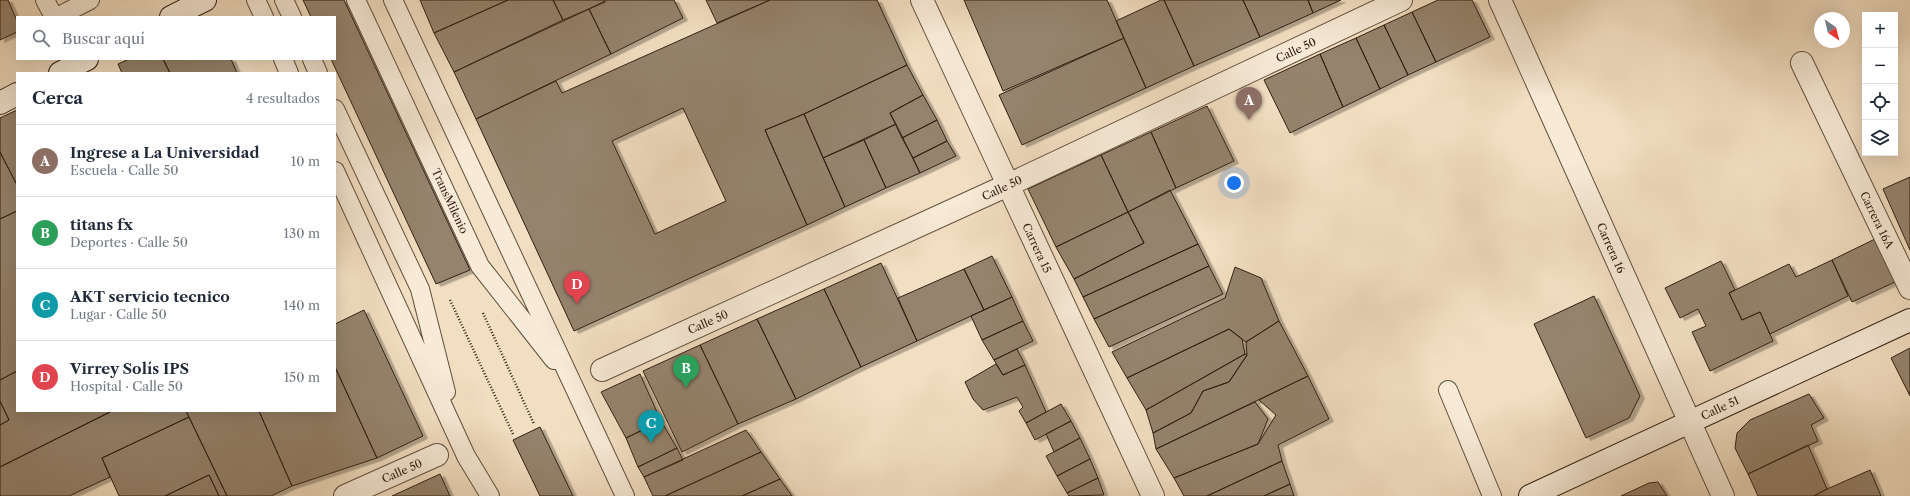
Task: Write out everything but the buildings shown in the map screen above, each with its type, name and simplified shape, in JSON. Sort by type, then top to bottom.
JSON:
[{"type":"street","name":"Carrera 15","points":[[922,0],[1153,496]]},
{"type":"street","name":"Calle 50","points":[[602,370],[1008,185],[1401,0]]},
{"type":"street","name":"Carrera 16","points":[[1500,0],[1724,496]]},
{"type":"street","points":[[173,16],[197,2]]},
{"type":"street","name":"Carrera 16A","points":[[1802,63],[1910,288]]},
{"type":"street","points":[[0,103],[16,95]]},
{"type":"street","name":"Calle 51","points":[[1530,496],[1910,320]]},
{"type":"street","name":"Calle 50","points":[[345,496],[437,455]]},
{"type":"lane","points":[[45,0],[53,16]]},
{"type":"lane","points":[[59,16],[90,0]]},
{"type":"lane","points":[[256,0],[264,16]]},
{"type":"lane","points":[[284,0],[292,16]]},
{"type":"lane","name":"TransMilenio","points":[[356,0],[480,266],[573,384]]},
{"type":"lane","name":"TransMilenio","points":[[393,0],[626,496]]},
{"type":"lane","points":[[284,60],[290,72]]},
{"type":"lane","points":[[312,60],[318,72]]},
{"type":"lane","points":[[336,111],[420,288],[457,435]]},
{"type":"lane","points":[[336,174],[466,456],[490,496]]},
{"type":"lane","points":[[1448,390],[1492,496]]},
{"type":"path","points":[[449,296],[513,434]]},
{"type":"path","points":[[481,309],[534,424]]},
{"type":"place","name":"Ingrese a La Universidad","points":[[1249,120]]},
{"type":"place","name":"Virrey Solís IPS","points":[[577,304]]},
{"type":"place","name":"titans fx","points":[[686,388]]},
{"type":"place","name":"AKT servicio tecnico","points":[[651,443]]}]
